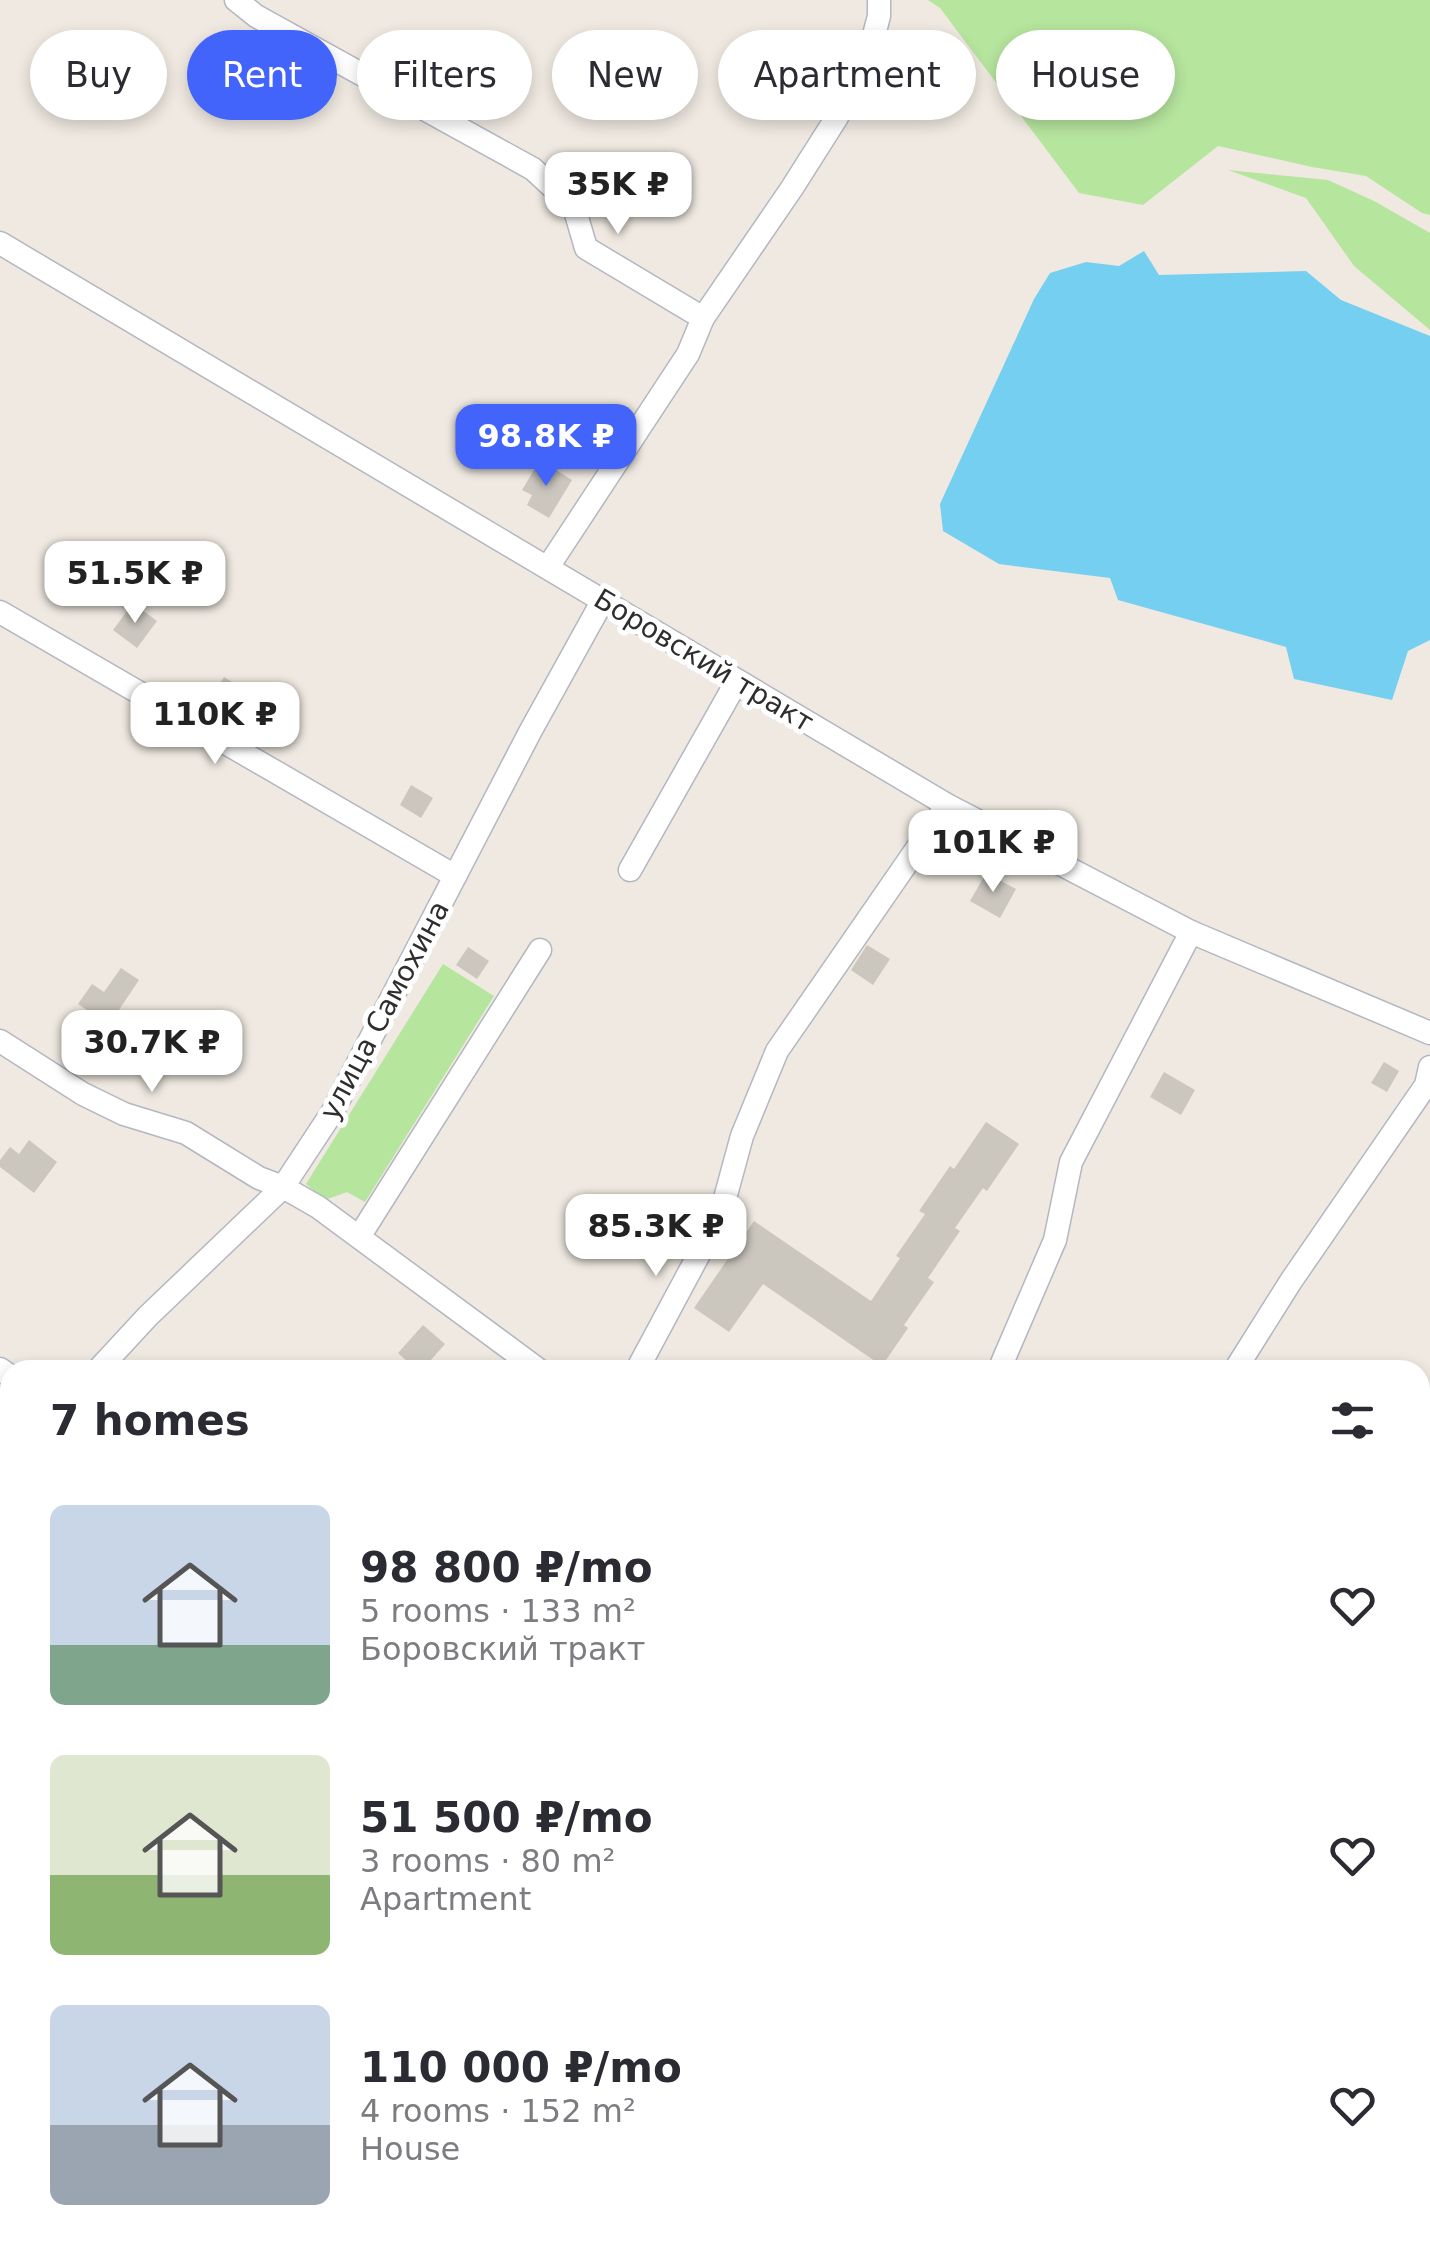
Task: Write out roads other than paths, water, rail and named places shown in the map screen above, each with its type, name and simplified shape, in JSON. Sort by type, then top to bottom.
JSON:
[{"type":"street","points":[[236,0],[256,16],[533,169],[574,206],[586,248],[703,318]]},
{"type":"street","points":[[548,567],[688,354],[703,318],[836,118],[869,54],[879,0]]},
{"type":"street","name":"Боровский тракт","points":[[0,243],[947,804],[1190,932],[1430,1033]]},
{"type":"street","name":"улица Самохина","points":[[107,1360],[283,1187],[333,1111],[602,600]]},
{"type":"street","points":[[0,612],[455,876]]},
{"type":"street","points":[[630,870],[737,681]]},
{"type":"street","points":[[642,1360],[721,1213],[742,1136],[777,1050],[947,804]]},
{"type":"street","points":[[1002,1360],[1055,1240],[1071,1162],[1190,932]]},
{"type":"street","points":[[359,1237],[540,950]]},
{"type":"street","points":[[0,1041],[83,1094],[124,1114],[186,1133],[259,1178],[318,1206],[525,1360]]},
{"type":"street","points":[[1241,1360],[1426,1086],[1430,1066]]},
{"type":"water","points":[[1144,251],[1159,275],[1306,271],[1341,300],[1430,336],[1430,640],[1408,651],[1392,700],[1294,679],[1286,647],[1118,600],[1110,578],[999,564],[943,531],[940,504],[1034,299],[1050,273],[1086,262],[1119,266]]}]
